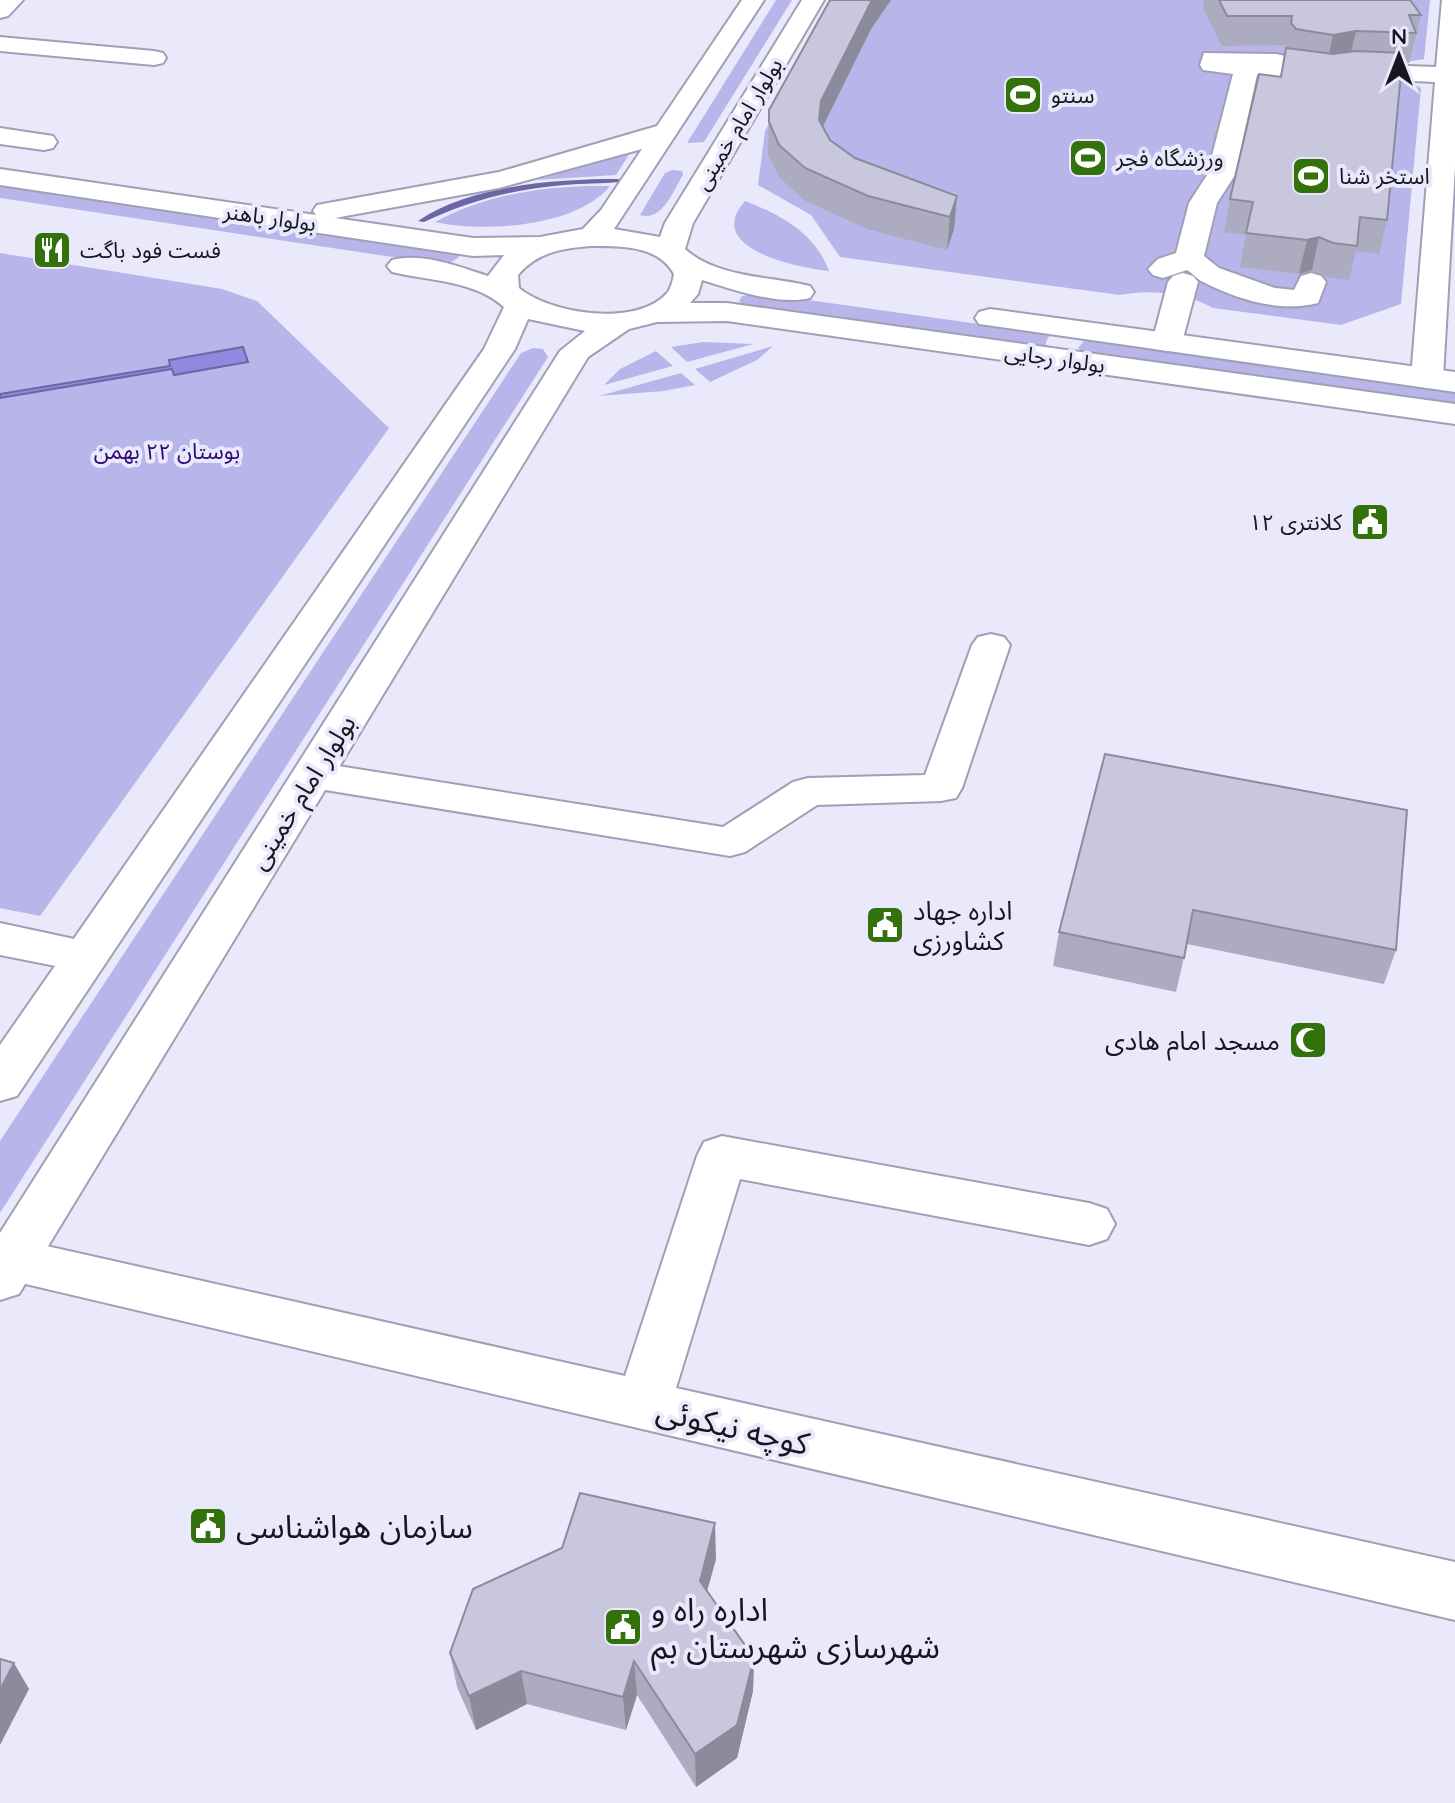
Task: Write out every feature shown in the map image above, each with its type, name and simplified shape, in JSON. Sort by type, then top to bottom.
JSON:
[{"type":"main road","points":[[0,11],[12,0]]},
{"type":"main road","points":[[591,237],[611,216],[753,0]]},
{"type":"main road","name":"بولوار امام خمینی","points":[[0,1083],[86,956],[540,351],[668,306],[686,291],[690,282],[678,258],[679,223],[813,0]]},
{"type":"main road","points":[[1441,368],[1453,0]]},
{"type":"main road","points":[[0,44],[154,58]]},
{"type":"main road","points":[[1236,111],[1207,101],[1213,58],[1305,66],[1327,75],[1347,68],[1421,75],[1452,61]]},
{"type":"main road","points":[[1203,203],[1221,175],[1248,63]]},
{"type":"main road","points":[[0,136],[44,142]]},
{"type":"main road","points":[[272,217],[371,205],[479,186],[659,143],[717,160]]},
{"type":"main road","points":[[1167,342],[1193,272],[1203,203],[1199,159]]},
{"type":"main road","name":"بولوار باهنر","points":[[0,177],[473,247],[541,246]]},
{"type":"main road","points":[[541,246],[591,237],[626,238],[745,284],[821,295]]},
{"type":"main road","name":"بولوار امام خمینی","points":[[540,351],[512,299],[503,274],[508,266],[541,246]]},
{"type":"main road","points":[[371,261],[450,273],[512,299]]},
{"type":"main road","points":[[1193,272],[1244,285],[1276,299],[1307,297],[1311,282]]},
{"type":"main road","name":"بولوار رجایی","points":[[512,299],[564,321],[727,312],[1455,414]]},
{"type":"main road","name":"بولوار رجایی","points":[[959,314],[1167,342],[1441,368]]},
{"type":"main road","points":[[1087,362],[1067,355],[1061,343],[1075,334],[1097,332]]},
{"type":"main road","name":"بولوار امام خمینی","points":[[6,1269],[313,775],[540,351]]},
{"type":"main road","points":[[313,775],[730,842],[808,792],[941,788],[991,645]]},
{"type":"main road","points":[[0,939],[86,956]]},
{"type":"main road","points":[[643,1405],[722,1156],[1089,1224]]},
{"type":"main road","name":"کوچه نیکوئی","points":[[6,1269],[643,1405],[1455,1591]]},
{"type":"green space","points":[[776,0],[792,0],[704,142],[687,143]]},
{"type":"green space","name":"ورزشگاه فجر","points":[[839,0],[1430,0],[1424,59],[1406,62],[1416,83],[1413,84],[1421,88],[1401,304],[1341,325],[1213,308],[1168,294],[1144,292],[1120,295],[840,257],[811,215],[758,185],[765,131]]},
{"type":"green space","points":[[630,153],[616,175],[536,180]]},
{"type":"green space","points":[[682,171],[683,175],[666,204],[655,214],[640,215],[665,173]]},
{"type":"green space","points":[[0,184],[455,252],[459,257],[450,263],[439,264],[0,198]]},
{"type":"green space","points":[[610,186],[595,200],[575,210],[528,224],[478,227],[435,222],[476,204],[520,193],[565,187]]},
{"type":"green space","points":[[745,201],[784,219],[806,236],[829,271],[778,260],[745,243],[736,232],[735,218]]},
{"type":"green space","name":"بوستان ۲۲ بهمن","points":[[0,253],[222,289],[257,301],[389,428],[40,916],[0,908]]},
{"type":"green space","points":[[758,293],[1051,334],[1046,341],[1046,349],[745,306],[739,301],[742,296]]},
{"type":"green space","points":[[1096,340],[1455,389],[1455,406],[1085,353],[1078,348],[1084,341]]},
{"type":"green space","points":[[703,342],[753,344],[687,362],[671,347]]},
{"type":"green space","points":[[773,346],[757,360],[710,382],[695,369]]},
{"type":"green space","points":[[533,348],[543,349],[548,357],[0,1213],[0,1141],[521,353]]},
{"type":"green space","points":[[656,351],[673,366],[604,385],[620,369]]},
{"type":"green space","points":[[681,373],[695,385],[664,391],[599,396]]},
{"type":"shaded area","points":[[243,347],[248,362],[174,375],[172,369],[0,398],[0,394],[170,366],[169,360]]},
{"type":"building","points":[[830,0],[872,0],[821,101],[819,120],[830,140],[855,158],[957,196],[950,217],[868,196],[805,168],[779,145],[769,122],[769,110]]},
{"type":"building","points":[[1219,0],[1410,0],[1421,15],[1409,15],[1416,33],[1356,31],[1333,35],[1296,29],[1291,23],[1292,16],[1227,16]]},
{"type":"building","name":"استخر شنا","points":[[1286,48],[1333,54],[1356,51],[1403,53],[1387,220],[1360,217],[1357,246],[1333,243],[1319,237],[1307,240],[1246,233],[1253,202],[1230,199],[1259,74],[1281,77]]},
{"type":"building","points":[[1105,754],[1407,810],[1396,950],[1193,910],[1184,958],[1059,932]]},
{"type":"building","points":[[580,1493],[715,1523],[700,1581],[754,1658],[737,1725],[695,1754],[634,1661],[623,1697],[521,1671],[469,1696],[450,1653],[473,1589],[562,1548]]},
{"type":"building","points":[[0,1659],[14,1663],[0,1690]]},
{"type":"waterway","points":[[422,221],[492,194],[567,182],[618,181]]},
{"type":"place","name":"سنتو","points":[[1023,95]]},
{"type":"place","name":"ورزشگاه فجر","points":[[1088,158]]},
{"type":"place","name":"استخر شنا","points":[[1311,176]]},
{"type":"place","name":"فست فود باگت","points":[[52,250]]},
{"type":"place","name":"کلانتری ۱۲","points":[[1370,522]]},
{"type":"place","name":"اداره جهاد کشاورزی","points":[[885,925]]},
{"type":"place","name":"مسجد امام هادی","points":[[1308,1040]]},
{"type":"place","name":"سازمان هواشناسی","points":[[208,1526]]},
{"type":"place","name":"اداره راه و شهرسازی شهرستان بم","points":[[623,1627]]}]
